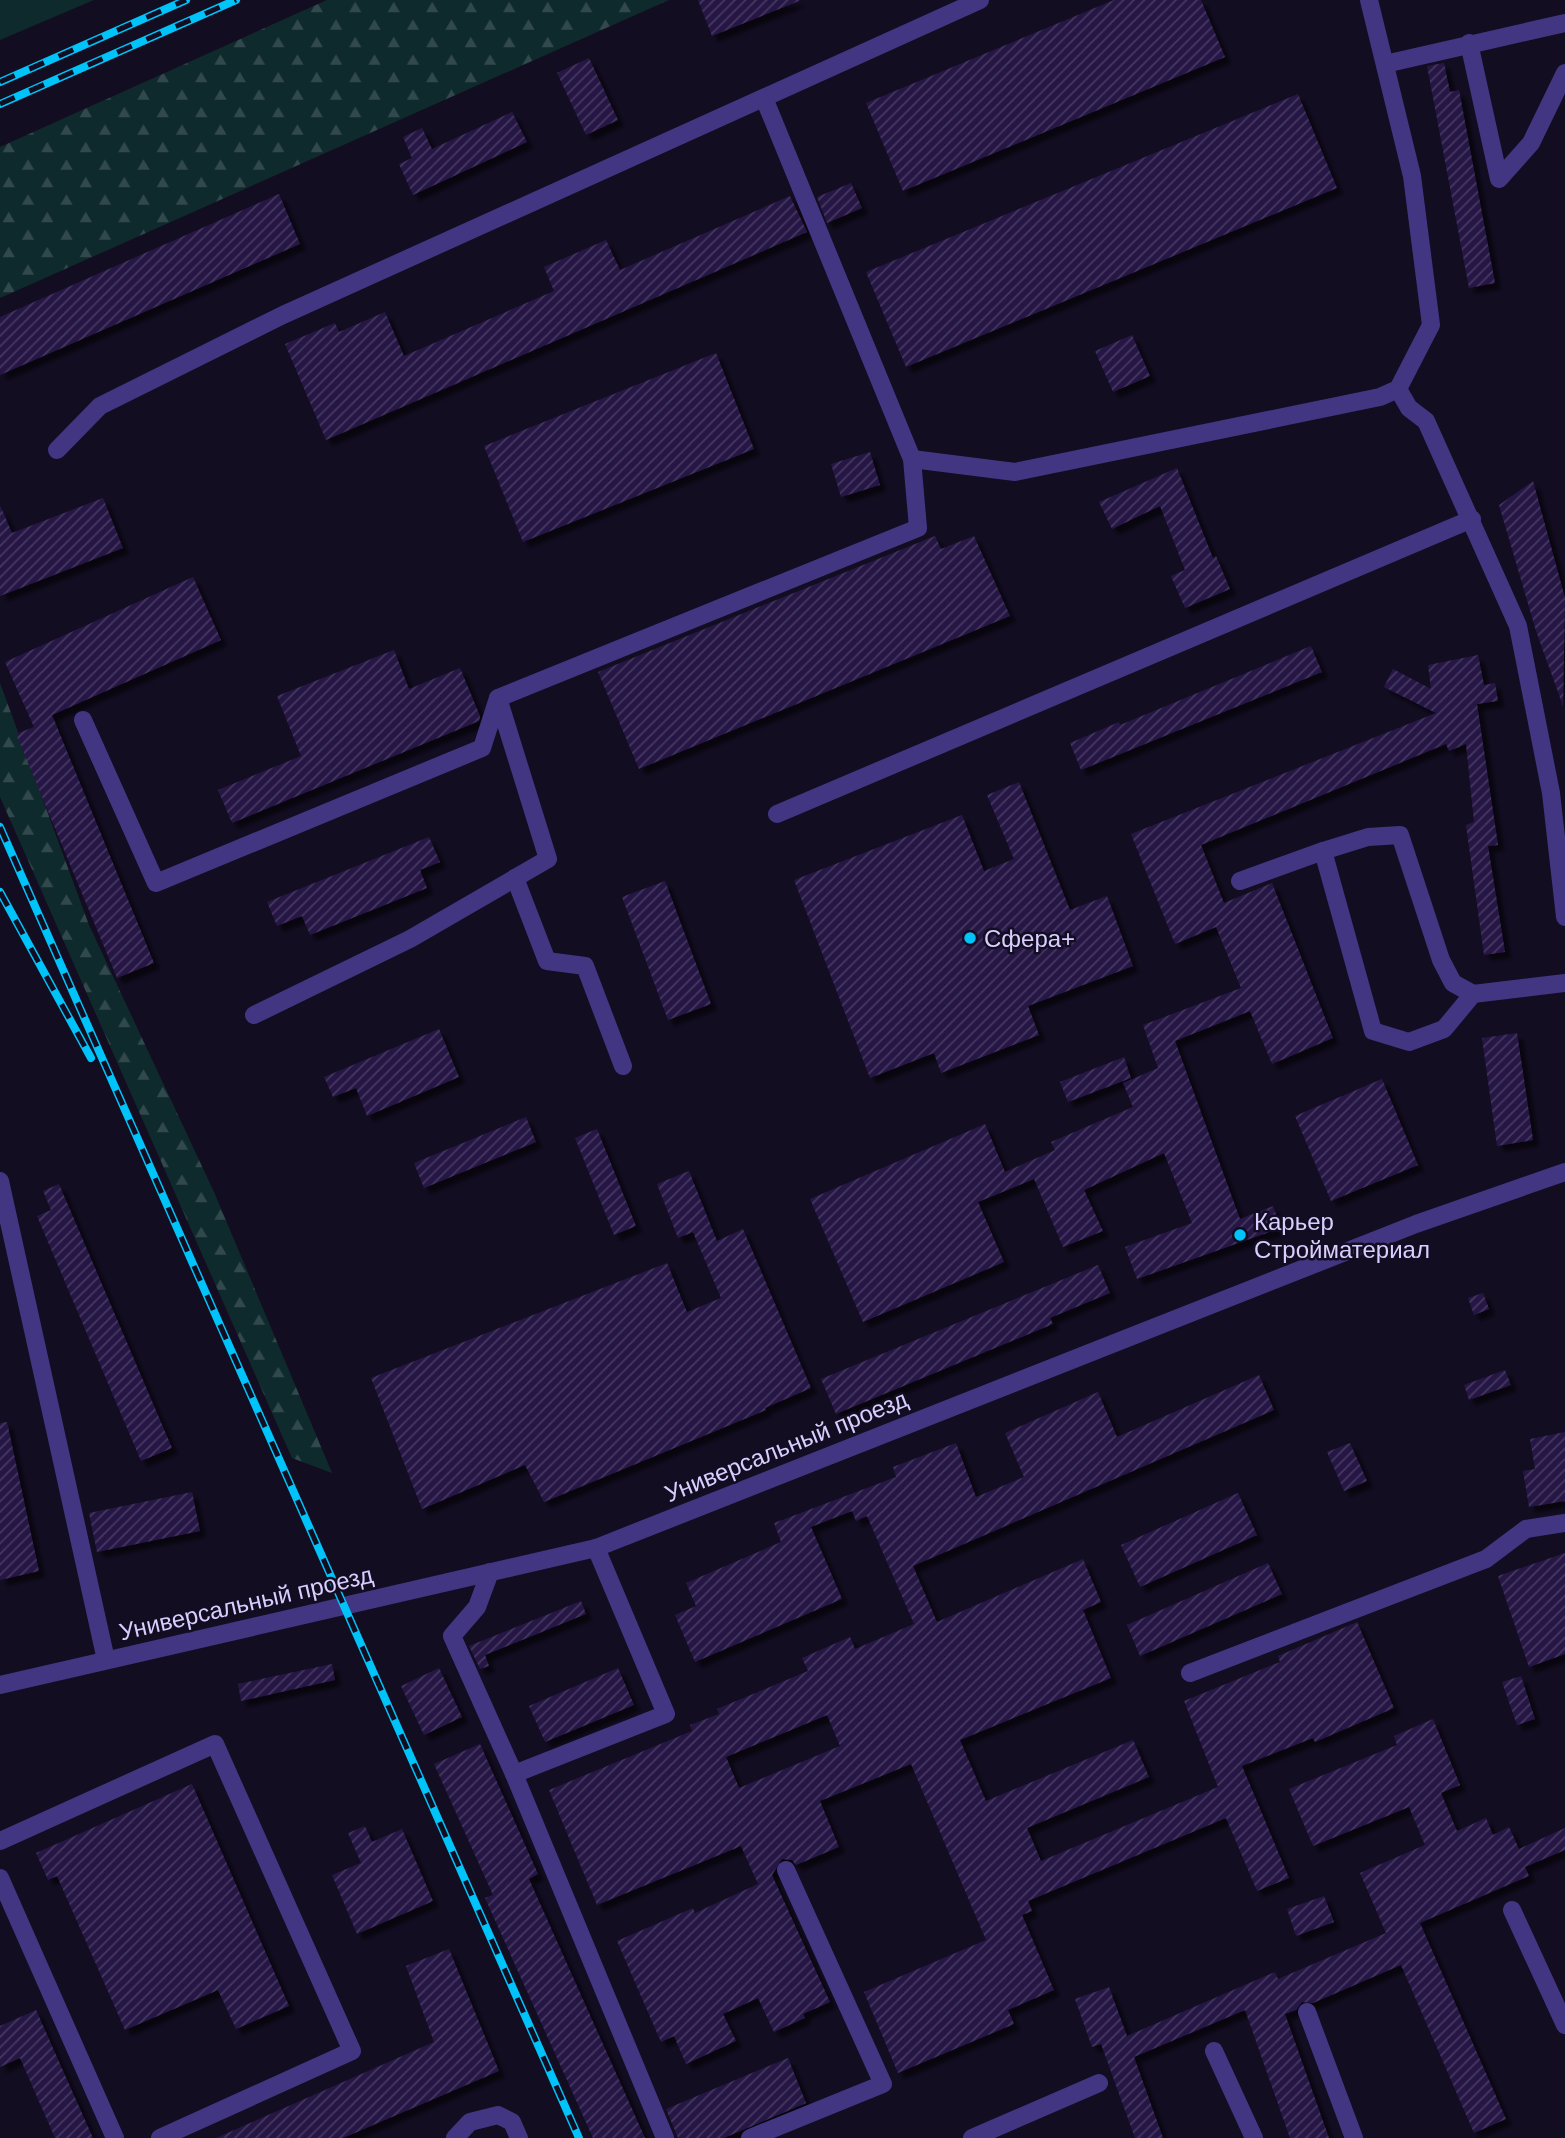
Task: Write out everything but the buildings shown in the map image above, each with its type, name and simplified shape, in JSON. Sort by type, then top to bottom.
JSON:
[{"type":"street","points":[[57,450],[100,406],[283,315],[980,0]]},
{"type":"street","points":[[912,459],[1015,472],[1380,397],[1398,389],[1431,325],[1412,176],[1369,0]]},
{"type":"street","points":[[1385,64],[1565,23]]},
{"type":"street","points":[[1469,43],[1499,179],[1531,143],[1565,73]]},
{"type":"street","points":[[498,698],[918,528],[912,459],[764,98]]},
{"type":"street","points":[[1398,389],[1409,408],[1426,421],[1472,519],[1517,626],[1552,793],[1565,917]]},
{"type":"street","points":[[777,814],[1472,519]]},
{"type":"street","points":[[83,720],[156,883],[482,748],[498,698]]},
{"type":"street","points":[[254,1015],[410,939],[548,859],[498,698]]},
{"type":"street","points":[[1240,881],[1368,837],[1400,835],[1441,960],[1453,983],[1473,994],[1565,983]]},
{"type":"street","points":[[1323,851],[1373,1031],[1409,1042],[1421,1038],[1444,1029],[1473,994]]},
{"type":"street","points":[[515,878],[547,961],[584,966],[623,1066]]},
{"type":"street","name":"Универсальный проезд","points":[[0,1685],[596,1548],[1416,1224],[1565,1172]]},
{"type":"street","points":[[0,1181],[106,1660]]},
{"type":"street","points":[[1190,1673],[1486,1559],[1526,1529],[1565,1523]]},
{"type":"street","points":[[514,1774],[666,1714],[596,1548]]},
{"type":"street","points":[[491,1572],[477,1607],[452,1636],[514,1774],[664,2138]]},
{"type":"street","points":[[0,1841],[215,1744],[352,2051],[160,2138]]},
{"type":"street","points":[[750,2138],[884,2084],[786,1870]]},
{"type":"street","points":[[0,1878],[115,2138]]},
{"type":"street","points":[[1512,1910],[1565,2025]]},
{"type":"street","points":[[1307,2012],[1354,2138]]},
{"type":"street","points":[[1214,2051],[1254,2138]]},
{"type":"street","points":[[972,2138],[1099,2083]]},
{"type":"street","points":[[455,2138],[470,2122],[498,2115],[512,2122],[519,2138]]},
{"type":"green space","points":[[0,0],[94,0],[0,40]]},
{"type":"green space","points":[[327,0],[669,0],[0,298],[0,147]]},
{"type":"green space","points":[[0,683],[89,925],[214,1192],[332,1473],[292,1458],[0,797]]},
{"type":"railway","points":[[0,82],[186,0]]},
{"type":"railway","points":[[0,104],[236,0]]},
{"type":"railway","points":[[0,827],[579,2138]]},
{"type":"railway","points":[[0,892],[91,1058]]},
{"type":"place","name":"Сфера+","points":[[970,938]]},
{"type":"place","name":"Карьер Стройматериал","points":[[1240,1235]]}]
